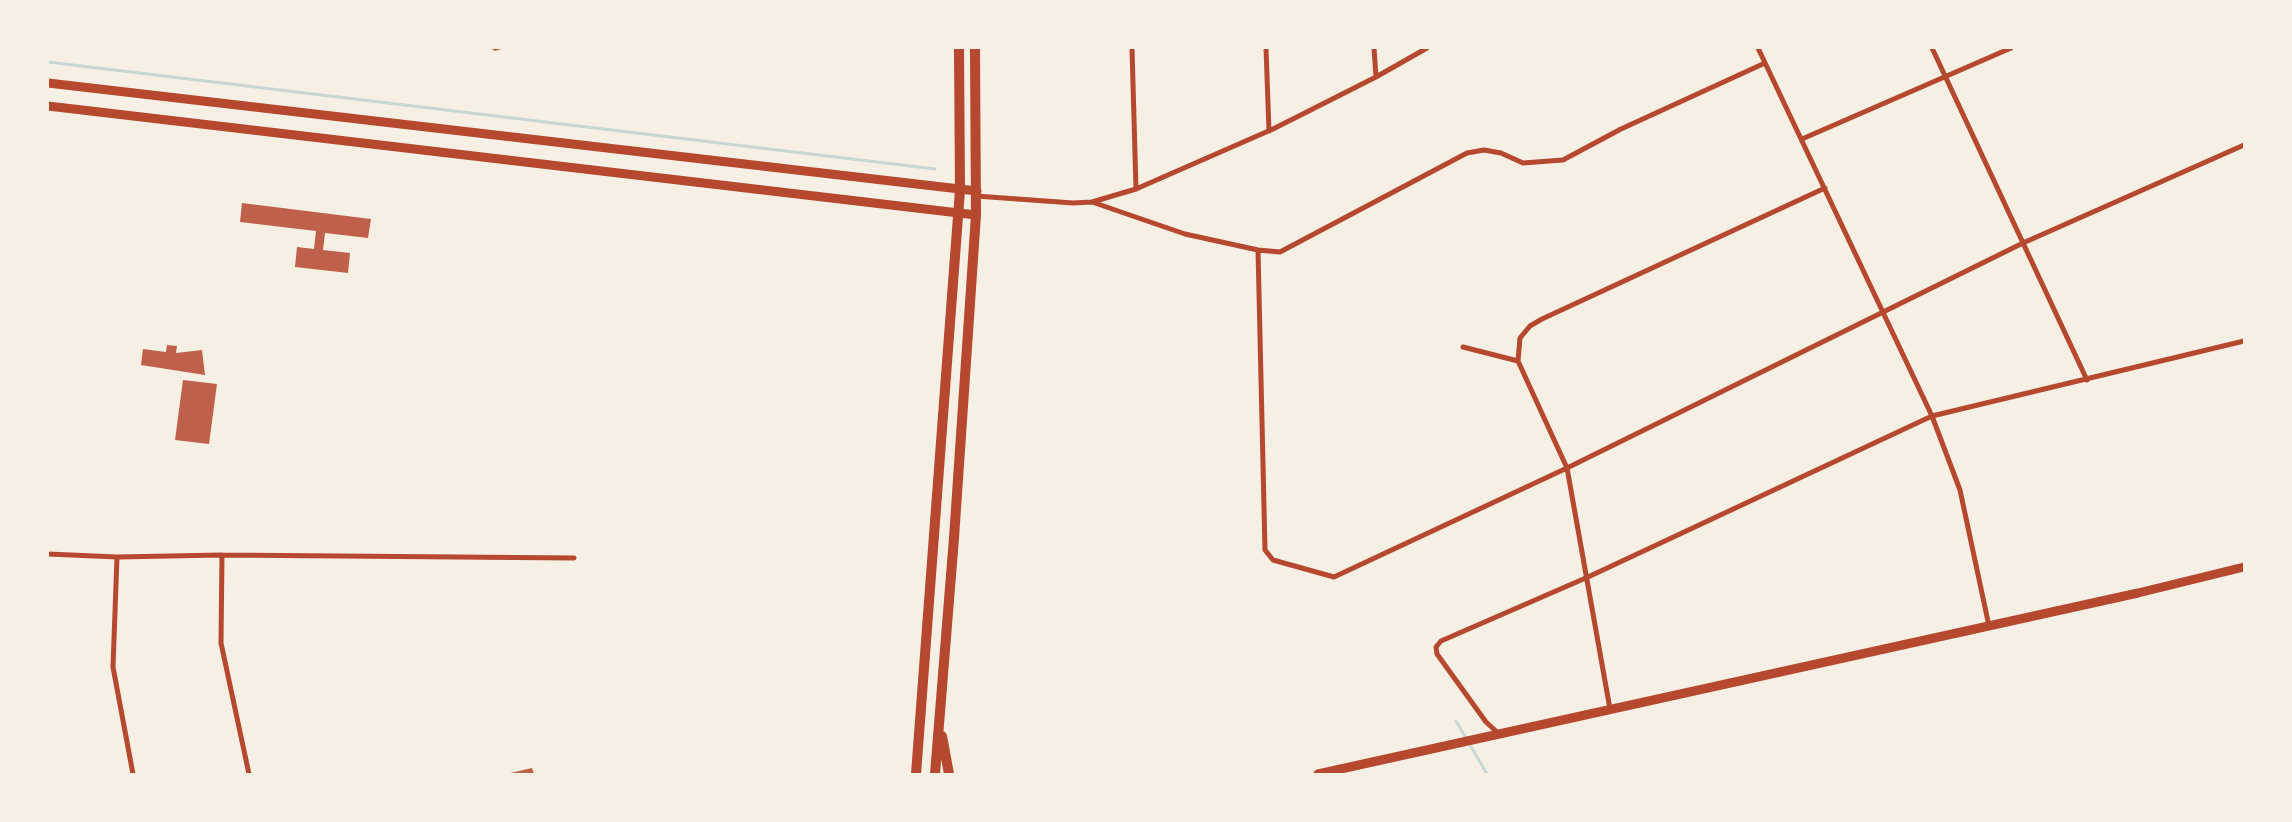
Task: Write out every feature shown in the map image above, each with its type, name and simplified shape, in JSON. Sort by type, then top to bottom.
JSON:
[{"type":"highway","points":[[916,774],[937,523],[960,190],[959,48]]},
{"type":"highway","points":[[934,774],[940,722],[976,216],[975,48]]},
{"type":"highway","points":[[940,722],[949,774]]},
{"type":"main road","points":[[48,84],[960,190],[977,194]]},
{"type":"main road","points":[[48,106],[976,216]]},
{"type":"main road","points":[[1318,774],[2244,568]]},
{"type":"street","points":[[1132,48],[1136,189]]},
{"type":"street","points":[[1266,48],[1269,131]]},
{"type":"street","points":[[1374,48],[1376,77]]},
{"type":"street","points":[[977,194],[1073,203],[1092,202],[1136,189],[1269,131],[1376,77],[1428,48]]},
{"type":"street","points":[[1758,48],[1825,188],[1881,312],[1932,416],[1960,490],[1988,626]]},
{"type":"street","points":[[1932,48],[2087,380]]},
{"type":"street","points":[[1802,139],[2011,48]]},
{"type":"street","points":[[1092,202],[1186,234],[1258,250],[1280,252],[1467,153],[1484,150],[1501,153],[1523,163],[1563,160],[1621,129],[1765,63]]},
{"type":"street","points":[[1258,250],[1265,550],[1273,560],[1334,577],[1567,468],[2023,243],[2244,145]]},
{"type":"street","points":[[1610,709],[1588,577],[1567,468],[1518,361],[1520,338],[1530,326],[1542,319],[1825,188]]},
{"type":"street","points":[[1498,733],[1486,722],[1438,654],[1436,647],[1441,641],[1588,577],[1932,416],[2244,341]]},
{"type":"street","points":[[1463,346],[1518,361]]},
{"type":"street","points":[[48,554],[117,557],[222,555],[574,558]]},
{"type":"street","points":[[222,555],[221,643],[249,774]]},
{"type":"street","points":[[117,557],[112,667],[132,774]]},
{"type":"building","points":[[490,48],[505,48],[495,51]]},
{"type":"building","points":[[242,203],[371,219],[368,238],[325,233],[323,250],[350,253],[348,273],[295,267],[297,247],[314,249],[316,231],[240,222]]},
{"type":"building","points":[[167,345],[177,346],[176,353],[202,350],[205,375],[141,365],[143,349],[166,352]]},
{"type":"building","points":[[183,380],[217,384],[209,444],[175,440]]},
{"type":"building","points":[[532,768],[534,774],[506,774]]},
{"type":"waterway","points":[[48,62],[935,169]]},
{"type":"waterway","points":[[1456,721],[1487,774]]}]
